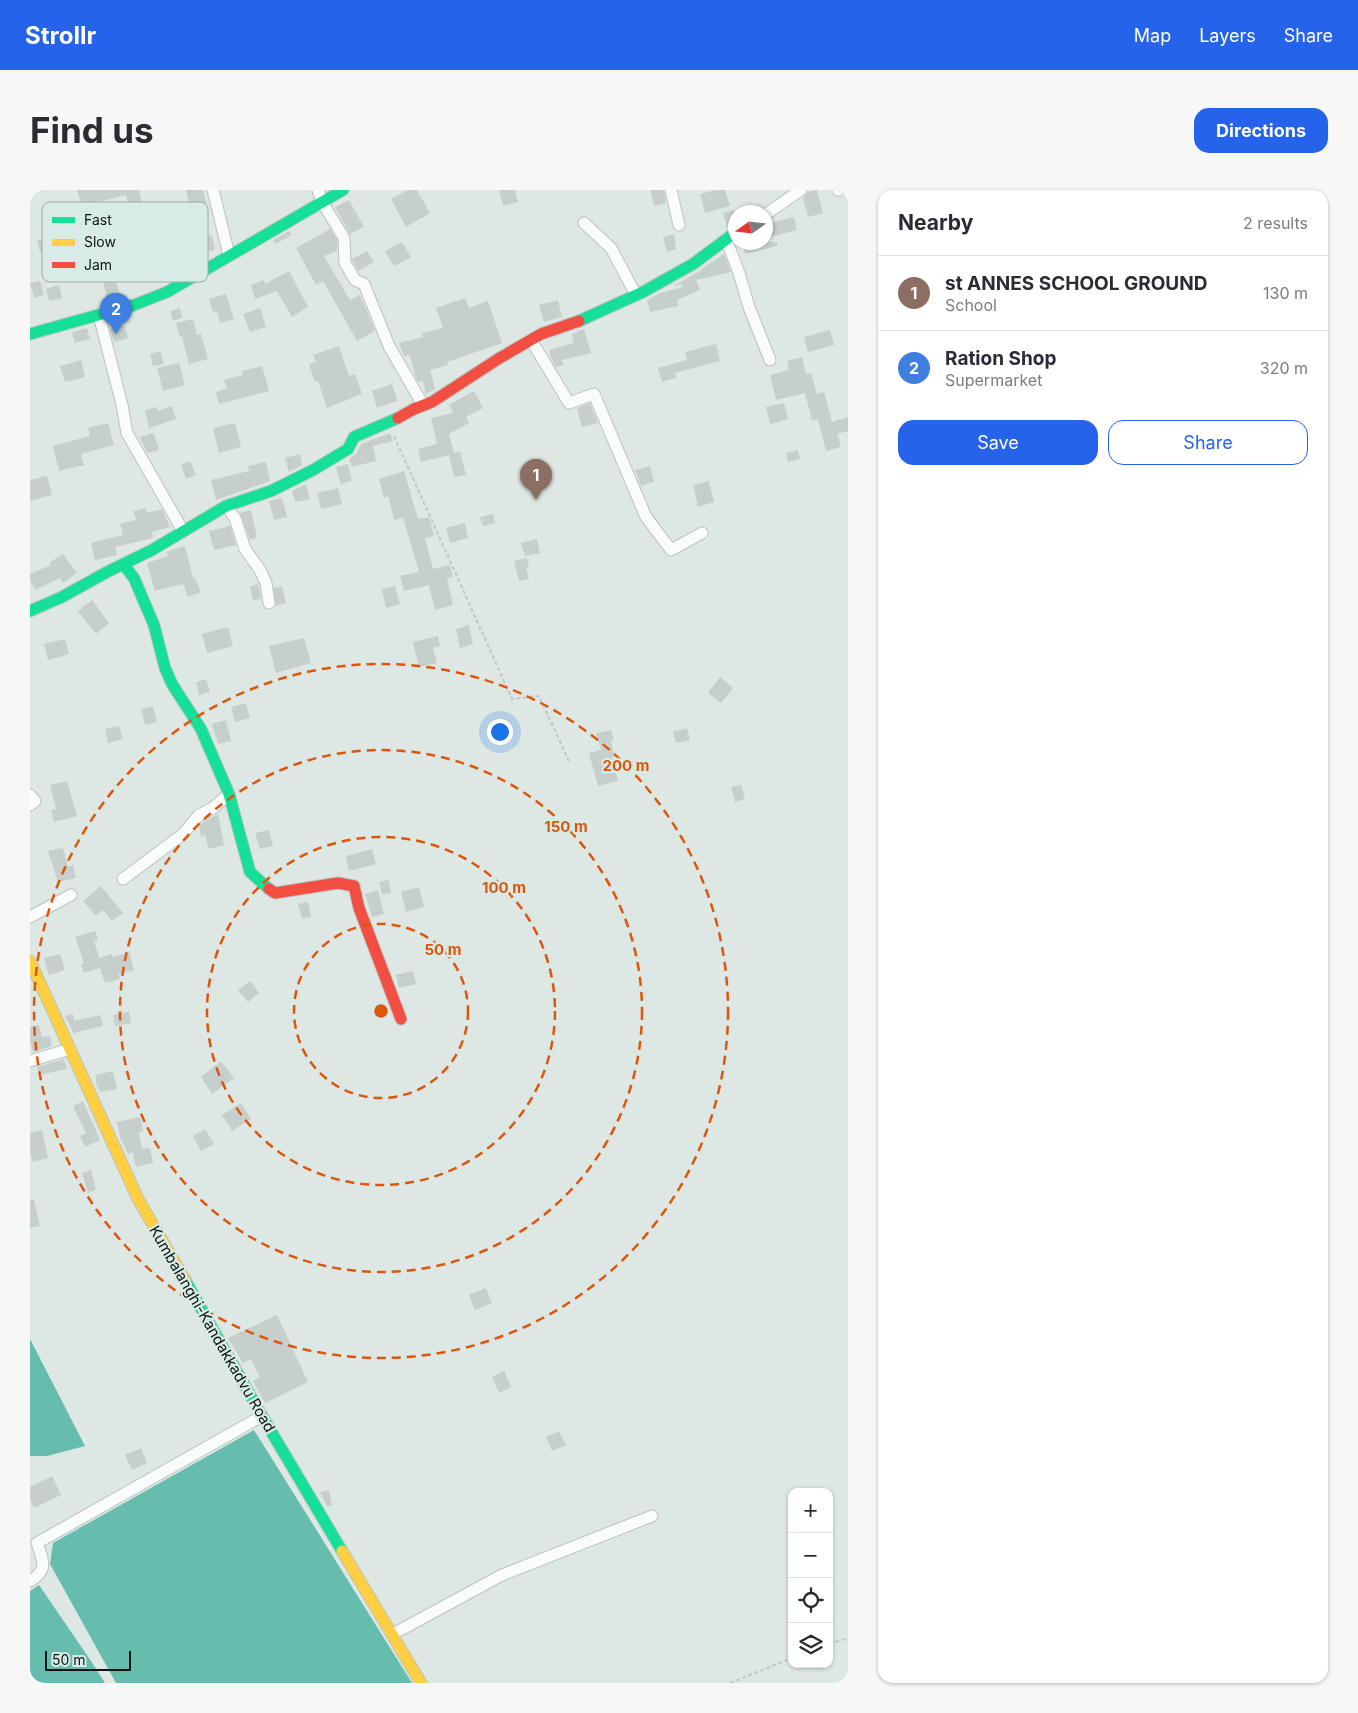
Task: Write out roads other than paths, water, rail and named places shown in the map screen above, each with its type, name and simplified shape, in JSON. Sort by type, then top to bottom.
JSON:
[{"type":"street","points":[[213,190],[229,255]]},
{"type":"street","points":[[318,190],[322,202],[344,238],[345,263],[355,280],[364,284],[389,346],[423,405]]},
{"type":"street","points":[[208,268],[343,190]]},
{"type":"street","points":[[671,190],[679,226]]},
{"type":"street","points":[[773,209],[801,190]]},
{"type":"street","points":[[584,223],[611,248],[636,295]]},
{"type":"street","points":[[30,612],[152,550],[226,506],[288,484],[348,449],[354,437],[389,424],[432,402],[498,359],[541,334],[580,321],[636,295],[694,264],[726,239],[749,307],[770,360]]},
{"type":"street","points":[[30,334],[134,306],[167,292],[184,282]]},
{"type":"street","points":[[100,315],[127,433],[183,531]]},
{"type":"street","points":[[531,340],[570,402],[594,394],[646,517],[671,550],[702,533]]},
{"type":"street","points":[[226,506],[235,518],[244,549],[260,570],[266,583],[269,603]]},
{"type":"street","points":[[123,564],[134,578],[154,625],[165,668],[172,684],[202,729],[229,794],[250,872],[263,885],[276,893],[338,883],[354,886],[360,908],[401,1019]]},
{"type":"street","points":[[123,879],[182,834],[199,815],[213,808],[229,794]]},
{"type":"street","points":[[30,795],[35,801],[30,805]]},
{"type":"street","points":[[30,917],[71,894]]},
{"type":"street","name":"Kumbalanghi-Kandakkadvu Road","points":[[30,961],[138,1199],[262,1416],[421,1683]]},
{"type":"street","points":[[30,1061],[70,1049]]},
{"type":"street","points":[[30,1581],[40,1575],[44,1565],[37,1543],[262,1416]]},
{"type":"street","points":[[393,1634],[502,1575],[652,1516]]},
{"type":"place","name":"Ration Shop","points":[[116,334]]},
{"type":"place","name":"st ANNES SCHOOL GROUND","points":[[536,500]]}]
